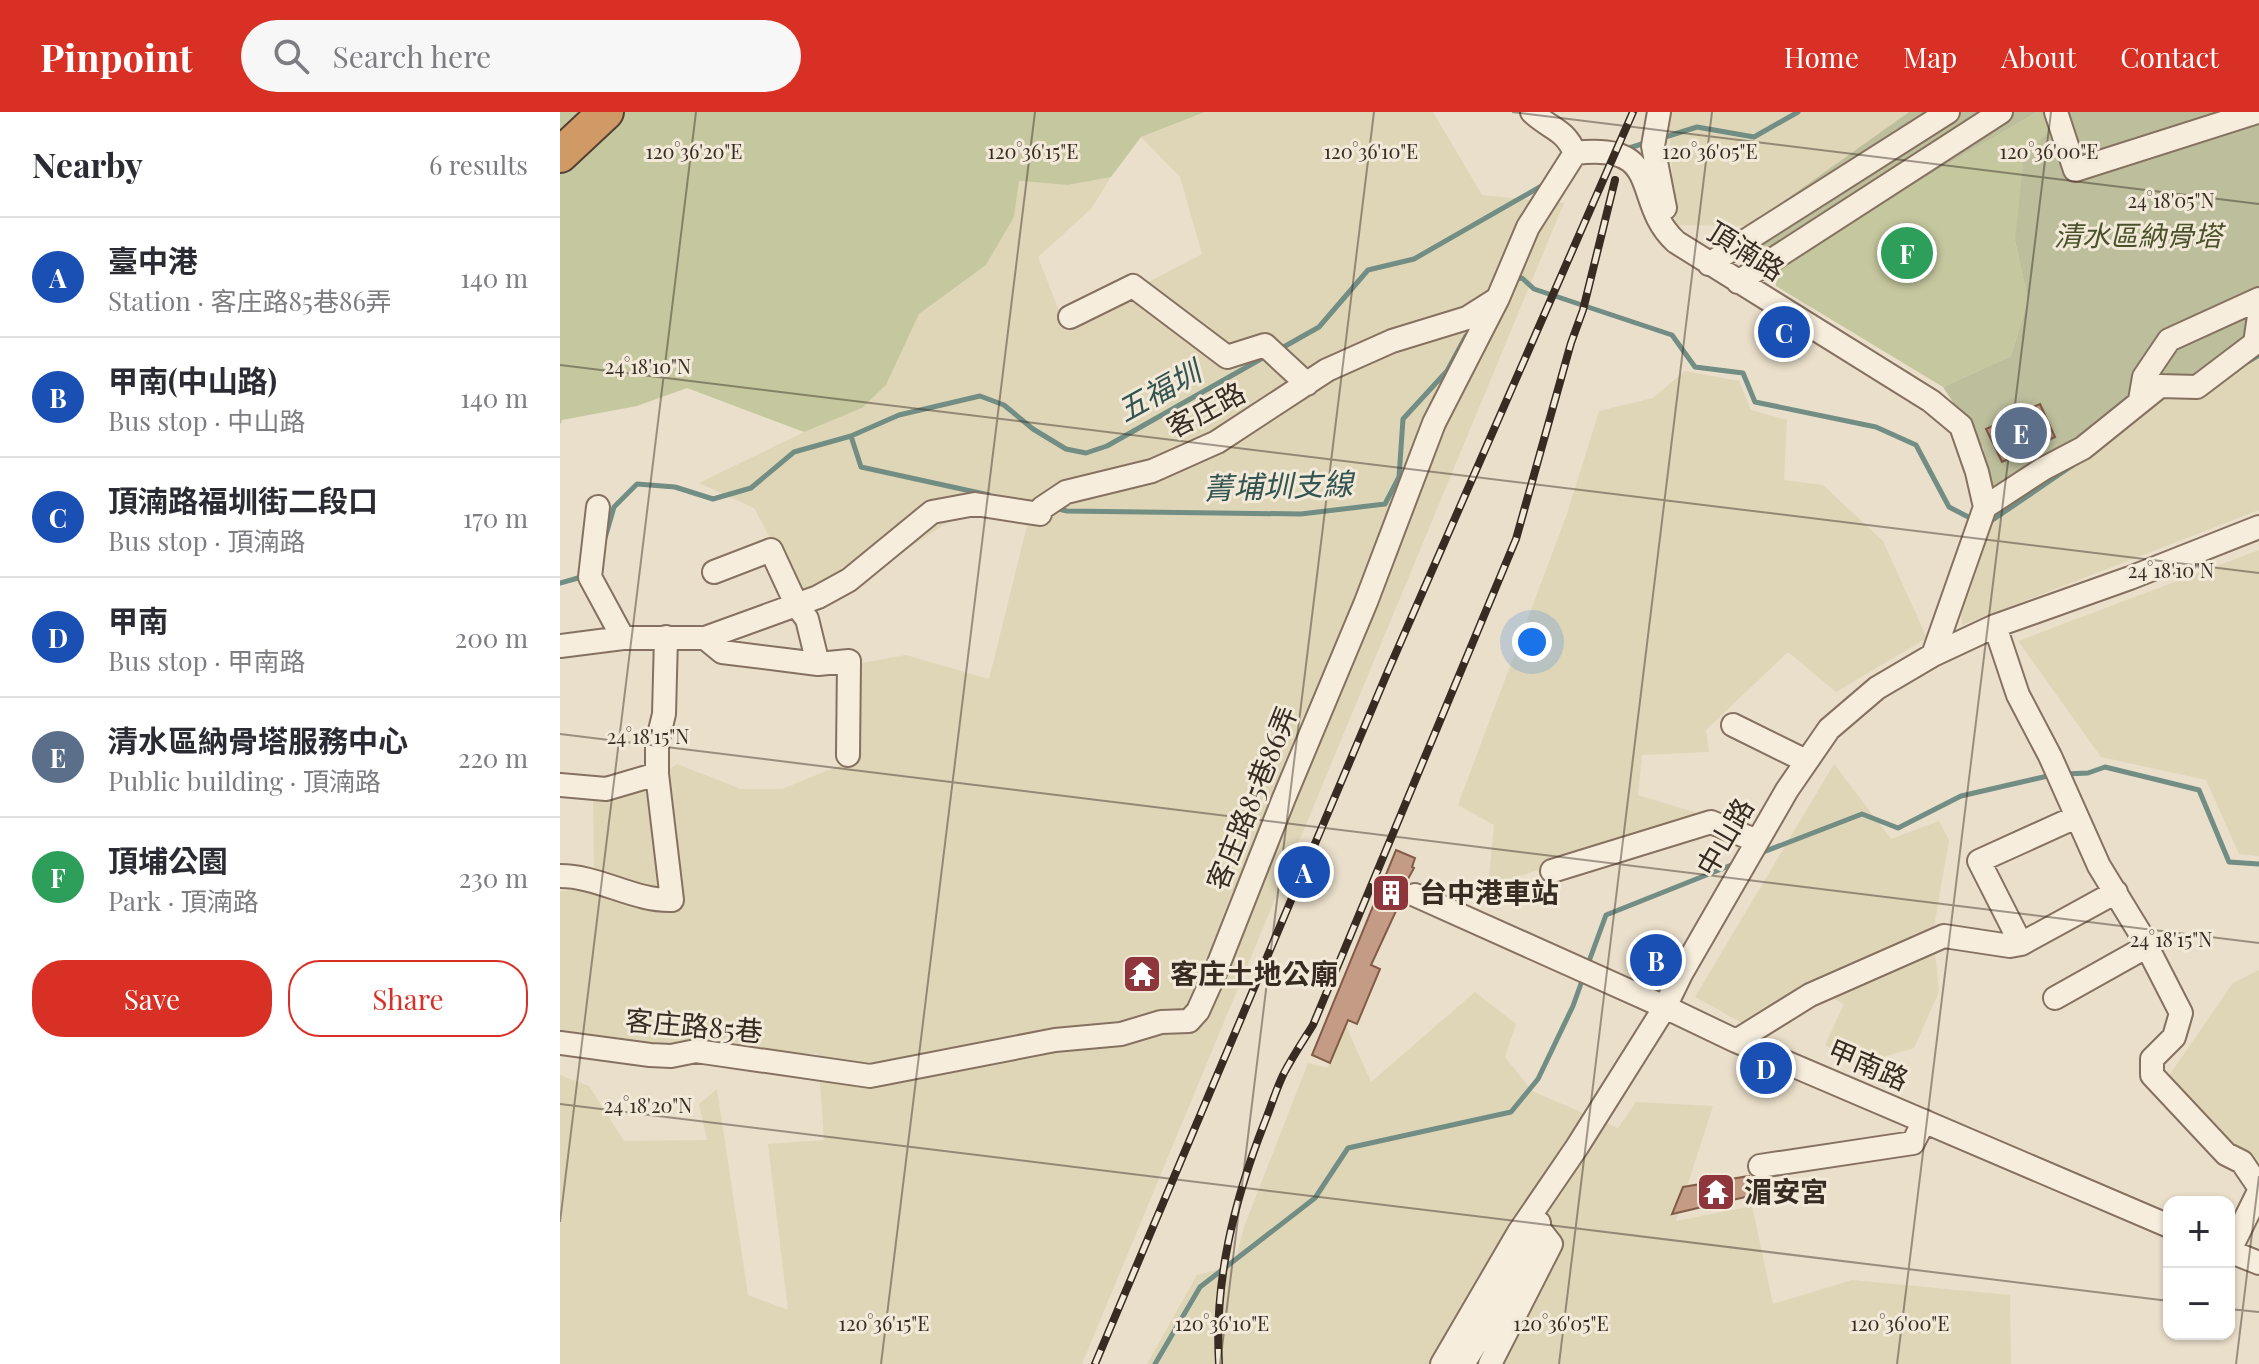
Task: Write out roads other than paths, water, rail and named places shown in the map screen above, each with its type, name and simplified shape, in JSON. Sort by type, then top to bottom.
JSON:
[{"type":"highway","points":[[560,155],[606,112]]},
{"type":"street","points":[[1532,112],[1571,145]]},
{"type":"street","points":[[1498,298],[1528,227],[1571,145],[1564,112]]},
{"type":"street","points":[[1659,112],[1653,146],[1665,206],[1666,233]]},
{"type":"street","points":[[1709,264],[1948,112]]},
{"type":"street","points":[[1738,282],[2001,112]]},
{"type":"street","points":[[2056,112],[2075,170],[2257,112]]},
{"type":"street","name":"頂湳路","points":[[1571,145],[1628,158],[1642,177],[1666,233],[1709,264],[1931,401],[1961,426],[1985,507]]},
{"type":"street","points":[[1070,317],[1133,286],[1227,357],[1265,345],[1307,384]]},
{"type":"street","name":"客庄路","points":[[560,646],[623,638],[705,638],[797,606],[849,580],[932,512],[975,504],[1040,514],[1042,508],[1066,492],[1152,471],[1217,442],[1327,370],[1392,341],[1467,318],[1498,298]]},
{"type":"street","name":"客庄路85巷86弄","points":[[870,1076],[1055,1040],[1121,1034],[1161,1022],[1189,1021],[1198,1011],[1366,602],[1434,423],[1498,298]]},
{"type":"street","points":[[2140,400],[2144,377],[2169,340],[2259,299]]},
{"type":"street","points":[[1933,655],[1985,507],[2043,469],[2083,448],[2160,386],[2197,387],[2255,343],[2259,316]]},
{"type":"street","points":[[598,507],[590,577],[623,638]]},
{"type":"street","name":"中山路","points":[[1577,1147],[1665,1007],[1757,841],[1829,729],[1877,688],[1933,655],[1995,626],[2130,578],[2259,527]]},
{"type":"street","points":[[714,572],[771,550],[797,606],[807,619],[818,664]]},
{"type":"street","points":[[1995,626],[2018,695],[2050,756],[2099,866],[2181,1013],[2174,1037],[2152,1059],[2152,1075],[2226,1154],[2242,1162],[2259,1189],[2235,1239]]},
{"type":"street","points":[[560,876],[579,876],[656,900],[672,900],[657,774],[657,743],[664,714],[666,637]]},
{"type":"street","points":[[705,638],[722,652],[818,664],[849,661],[848,755]]},
{"type":"street","points":[[1733,725],[1806,761]]},
{"type":"street","points":[[560,785],[606,789],[657,774]]},
{"type":"street","points":[[2021,944],[1979,861],[2076,817]]},
{"type":"street","points":[[1552,871],[1711,822],[1757,841]]},
{"type":"street","points":[[1736,1041],[1810,995],[1944,936],[2010,946],[2021,944],[2116,892]]},
{"type":"street","name":"甲南路","points":[[1415,895],[1736,1041],[2163,1223]]},
{"type":"street","points":[[2055,998],[2146,947]]},
{"type":"street","name":"客庄路85巷","points":[[560,1043],[650,1055],[671,1056],[696,1051],[870,1076]]},
{"type":"street","points":[[1760,1166],[1913,1143],[1924,1121]]},
{"type":"street","points":[[1463,1364],[1497,1310],[1577,1147]]},
{"type":"street","points":[[1442,1364],[1519,1232],[1577,1147]]},
{"type":"street","points":[[1490,1364],[1551,1244],[1537,1226]]},
{"type":"street","points":[[2235,1254],[2259,1263]]},
{"type":"waterway","name":"五福圳","points":[[1662,138],[1697,127],[1754,137],[1798,112]]},
{"type":"waterway","name":"五福圳","points":[[1623,150],[1648,142]]},
{"type":"waterway","name":"五福圳","points":[[1280,349],[1319,327],[1368,270],[1414,259],[1545,184]]},
{"type":"waterway","name":"菁埔圳支線","points":[[1512,280],[1522,278],[1534,289],[1672,335],[1695,367],[1743,373],[1755,402],[1876,427],[1916,445],[1949,507],[1976,521]]},
{"type":"waterway","name":"菁埔圳支線","points":[[1054,508],[1067,511],[1301,514],[1385,504],[1399,477],[1403,419],[1447,371],[1466,336]]},
{"type":"waterway","name":"五福圳","points":[[605,538],[614,507],[637,484],[675,487],[713,499],[751,488],[794,452],[851,436],[899,415],[980,396],[1004,405],[1033,429],[1066,449],[1086,453],[1107,446],[1268,355]]},
{"type":"waterway","name":"菁埔圳支線","points":[[2249,361],[2259,355]]},
{"type":"waterway","name":"菁埔圳支線","points":[[851,436],[861,467],[989,495]]},
{"type":"waterway","name":"菁埔圳支線","points":[[1988,523],[2076,463]]},
{"type":"waterway","name":"五福圳","points":[[560,583],[578,578],[584,572]]},
{"type":"waterway","points":[[2066,774],[2088,773],[2105,767],[2199,790],[2229,862],[2259,864]]},
{"type":"waterway","points":[[1758,854],[1862,814],[1898,828],[1961,796],[2052,775]]},
{"type":"waterway","points":[[1588,964],[1606,915],[1734,864]]},
{"type":"waterway","points":[[1155,1364],[1200,1287],[1315,1198],[1348,1148],[1511,1112],[1538,1079],[1583,978]]},
{"type":"railway","points":[[1095,1364],[1388,671],[1633,112]]},
{"type":"railway","points":[[1219,1364],[1223,1272],[1235,1212],[1253,1153],[1281,1079],[1313,1025],[1516,539],[1583,310],[1615,180]]},
{"type":"place","name":"頂埔公園","points":[[1907,253]]},
{"type":"place","name":"頂湳路福圳街二段口","points":[[1784,332]]},
{"type":"place","name":"清水區納骨塔服務中心","points":[[2021,433]]},
{"type":"place","name":"臺中港","points":[[1304,872]]},
{"type":"place","name":"台中港車站","points":[[1391,893]]},
{"type":"place","name":"甲南(中山路)","points":[[1656,960]]},
{"type":"place","name":"客庄土地公廟","points":[[1142,974]]},
{"type":"place","name":"甲南","points":[[1766,1068]]},
{"type":"place","name":"湄安宮","points":[[1716,1192]]},
{"type":"park label","name":"清水區納骨塔","points":[[2138,236]]}]
